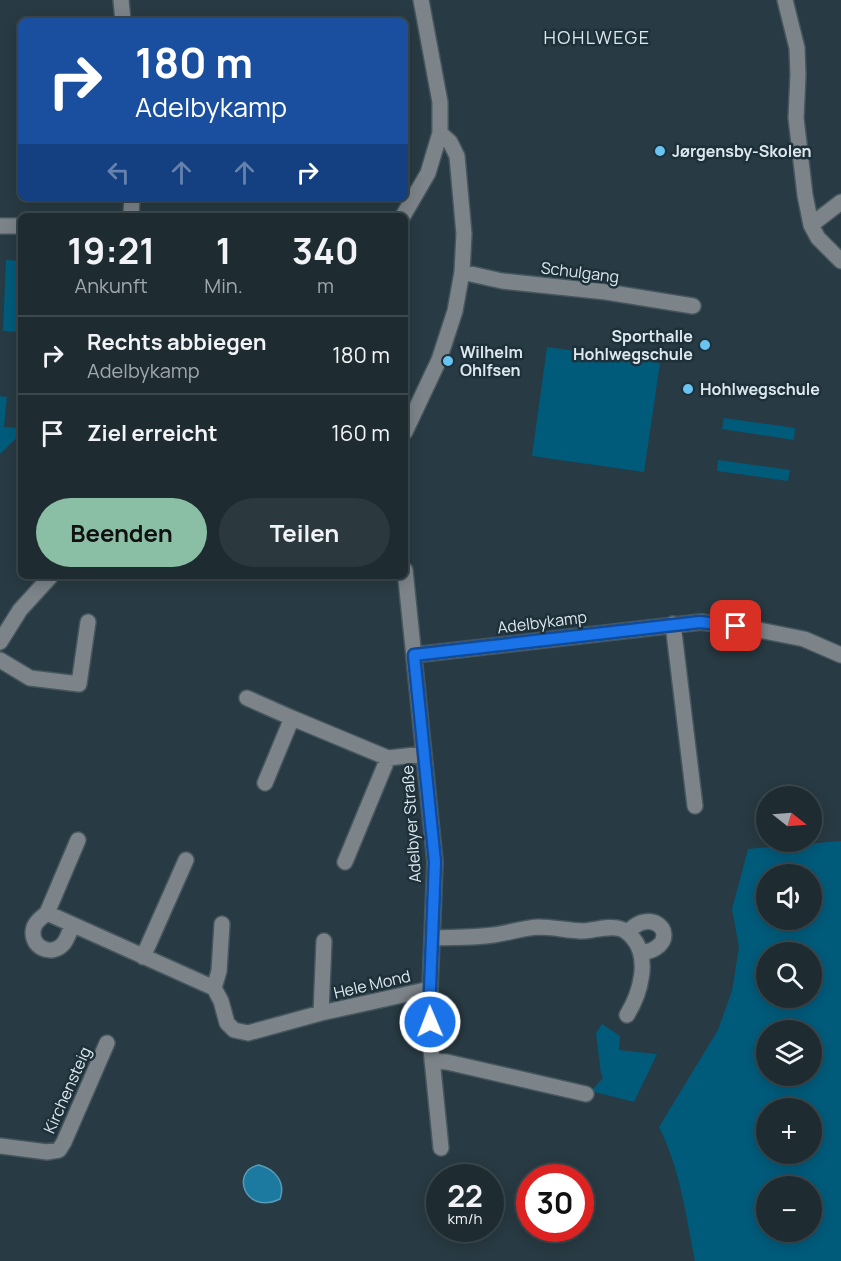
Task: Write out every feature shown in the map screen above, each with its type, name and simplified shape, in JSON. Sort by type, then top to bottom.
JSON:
[{"type":"street","points":[[120,0],[123,18]]},
{"type":"street","points":[[405,213],[428,173],[440,133],[440,102],[421,0]]},
{"type":"street","points":[[784,0],[797,48],[796,117],[805,195],[811,225],[818,238],[841,261]]},
{"type":"street","points":[[408,428],[441,355],[455,311],[462,272],[464,234],[457,156],[450,142],[440,133]]},
{"type":"street","points":[[811,225],[841,202]]},
{"type":"street","points":[[0,226],[18,226]]},
{"type":"street","name":"Schulgang","points":[[462,272],[502,281],[606,292],[693,306]]},
{"type":"street","points":[[0,642],[20,610],[48,579]]},
{"type":"street","name":"Adelbyer Straße","points":[[406,579],[435,862],[430,989],[432,1061],[441,1148]]},
{"type":"street","points":[[0,660],[30,678],[79,684],[88,622]]},
{"type":"street","name":"Adelbykamp","points":[[414,655],[700,622],[718,623],[804,639],[841,655]]},
{"type":"street","points":[[673,624],[695,806]]},
{"type":"street","points":[[247,698],[388,758],[424,754]]},
{"type":"street","points":[[265,783],[292,718]]},
{"type":"street","points":[[345,862],[388,758]]},
{"type":"street","points":[[72,925],[64,943],[55,950],[45,950],[37,945],[33,936],[34,927],[47,913],[78,840]]},
{"type":"street","points":[[143,957],[186,860]]},
{"type":"street","points":[[47,913],[214,988],[219,971],[222,924]]},
{"type":"street","points":[[627,932],[644,922],[653,922],[661,926],[664,935],[663,942],[658,948],[649,952],[641,952]]},
{"type":"street","points":[[432,938],[492,935],[538,927],[577,931],[608,927],[620,928],[635,941],[641,952],[640,985],[636,1001],[627,1015]]},
{"type":"street","name":"Hele Mond","points":[[321,1013],[324,941]]},
{"type":"street","name":"Hele Mond","points":[[214,988],[221,1001],[227,1023],[234,1030],[248,1033],[321,1013],[430,989]]},
{"type":"street","name":"Kirchensteig","points":[[0,1146],[47,1152],[59,1150],[107,1043]]},
{"type":"street","points":[[432,1061],[447,1062],[586,1094]]},
{"type":"shaded area","points":[[6,260],[18,261],[18,332],[3,331]]},
{"type":"shaded area","points":[[547,347],[660,363],[644,472],[532,456]]},
{"type":"shaded area","points":[[0,396],[7,397],[4,427],[18,428],[18,437],[0,454]]},
{"type":"shaded area","points":[[724,418],[795,428],[794,440],[722,429]]},
{"type":"shaded area","points":[[718,460],[790,470],[788,481],[717,471]]},
{"type":"shaded area","points":[[841,841],[841,1261],[695,1261],[677,1176],[659,1127],[718,1030],[732,991],[739,947],[732,909],[748,849],[756,848],[756,852],[822,852],[822,843]]},
{"type":"shaded area","points":[[602,1024],[620,1036],[619,1050],[657,1054],[634,1102],[591,1091],[603,1078],[596,1033]]},
{"type":"shaded area","points":[[259,1165],[278,1177],[282,1187],[280,1199],[268,1203],[257,1202],[245,1190],[243,1182],[245,1175],[250,1169]]},
{"type":"place","name":"Jørgensby-Skolen","points":[[660,151]]},
{"type":"place","name":"Sporthalle Hohlwegschule","points":[[705,345]]},
{"type":"place","name":"Wilhelm Ohlfsen","points":[[448,361]]},
{"type":"place","name":"Hohlwegschule","points":[[688,389]]},
{"type":"district","name":"HOHLWEGE","points":[[597,38]]},
{"type":"route","points":[[430,1022],[435,862],[414,655],[700,622],[736,626]]}]
